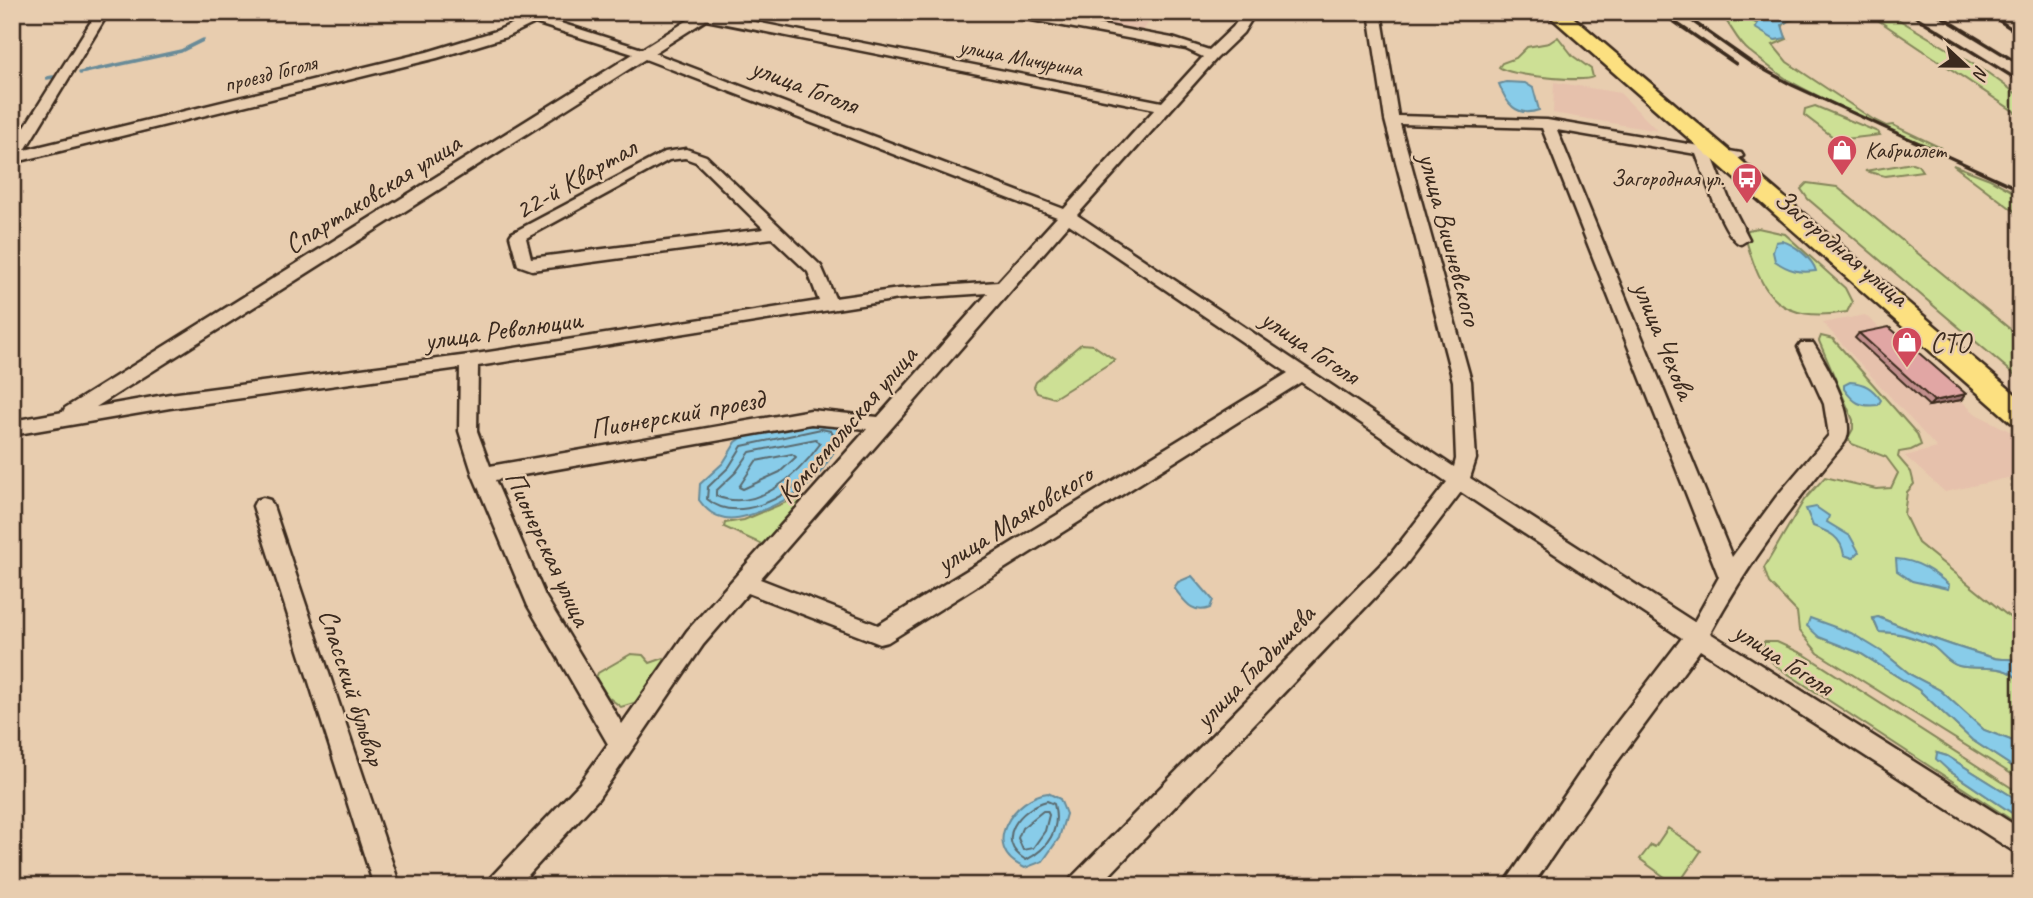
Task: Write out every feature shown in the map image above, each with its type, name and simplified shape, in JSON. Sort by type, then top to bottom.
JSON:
[{"type":"highway","name":"Загородная улица","points":[[1555,12],[2021,415]]},
{"type":"highway","name":"Загородная улица","points":[[1567,12],[1719,153],[2021,400]]},
{"type":"street","points":[[13,158],[103,12]]},
{"type":"street","name":"улица Гоголя","points":[[512,12],[645,54],[1068,216],[1558,547],[2021,844]]},
{"type":"street","points":[[1010,12],[1190,46],[1211,57]]},
{"type":"street","name":"Комсомольская улица","points":[[500,886],[589,791],[695,638],[1003,287],[1238,30],[1250,12]]},
{"type":"street","name":"улица Вишневского","points":[[1375,12],[1392,120],[1462,381],[1466,459],[1460,479]]},
{"type":"street","name":"Спартаковская улица","points":[[63,419],[707,14]]},
{"type":"street","name":"улица Мичурина","points":[[707,14],[1165,107]]},
{"type":"street","name":"проезд Гоголя","points":[[13,158],[432,55],[501,34],[534,19]]},
{"type":"street","points":[[1392,120],[1547,124],[1719,153],[1722,202],[1741,239]]},
{"type":"street","points":[[12,124],[35,122]]},
{"type":"street","name":"улица Чехова","points":[[1547,124],[1730,577]]},
{"type":"street","name":"22-й Квартал","points":[[777,232],[532,265],[524,261],[518,236],[665,156],[686,153],[701,159],[777,232],[815,270],[830,306]]},
{"type":"street","name":"улица Революции","points":[[12,428],[170,401],[470,361],[943,289],[1003,287]]},
{"type":"street","points":[[1516,886],[1602,762],[1698,635],[1730,577],[1784,501],[1838,437],[1840,426],[1837,414],[1807,347]]},
{"type":"street","name":"Пионерская улица","points":[[470,361],[468,430],[483,475],[537,600],[622,746]]},
{"type":"street","name":"улица Маяковского","points":[[744,582],[880,635],[1302,373]]},
{"type":"street","name":"Пионерский проезд","points":[[483,475],[811,417],[839,418],[882,425]]},
{"type":"street","name":"улица Гладышева","points":[[1081,886],[1397,561],[1460,479]]},
{"type":"street","name":"Спасский бульвар","points":[[263,506],[387,886]]},
{"type":"shaded area","points":[[1118,12],[1157,12],[1140,34],[1106,27]]},
{"type":"shaded area","points":[[1554,82],[1620,93],[1658,131],[1553,113]]},
{"type":"shaded area","points":[[1865,315],[1976,414],[2021,437],[2021,475],[1945,492],[1905,456],[1937,448],[1823,323]]},
{"type":"green space","points":[[1719,12],[1735,12],[1758,24],[1755,27],[1776,40],[1786,37],[1787,39],[1773,45],[1787,62],[1874,120],[1886,126],[1893,125],[1941,148],[1890,130],[1788,80],[1744,47]]},
{"type":"green space","points":[[1775,12],[1797,12],[1799,18],[1788,21],[1783,27],[1785,21],[1795,16]]},
{"type":"green space","points":[[1866,12],[1886,12],[1988,73],[2021,97],[2021,116]]},
{"type":"green space","points":[[1558,37],[1573,56],[1591,69],[1593,77],[1546,77],[1516,73],[1499,67],[1502,63],[1516,58],[1527,47],[1549,43]]},
{"type":"green space","points":[[1815,106],[1880,135],[1837,140],[1804,115],[1805,109]]},
{"type":"green space","points":[[1912,163],[1918,165],[1922,171],[1885,176],[1865,171]]},
{"type":"green space","points":[[1953,165],[1990,179],[2021,196],[2021,216]]},
{"type":"green space","points":[[1807,183],[1837,187],[2021,338],[2021,380],[1808,199],[1801,189]]},
{"type":"green space","points":[[1758,228],[1785,234],[1845,288],[1852,302],[1847,312],[1805,313],[1790,309],[1777,301],[1759,276],[1745,236],[1748,230]]},
{"type":"green space","points":[[1821,336],[1833,339],[1917,434],[1921,445],[1899,452],[1898,457],[1911,472],[1914,484],[1907,492],[1904,514],[1918,543],[2013,620],[2021,630],[2021,661],[1994,658],[1964,649],[1878,617],[1873,619],[1879,632],[1920,640],[1959,666],[1999,669],[2014,675],[2021,682],[2021,744],[1984,730],[1940,690],[1911,675],[1884,653],[1819,637],[1860,653],[1919,690],[1972,740],[2021,772],[2021,780],[1818,653],[1799,630],[1797,612],[1769,583],[1764,568],[1804,500],[1825,477],[1876,489],[1891,488],[1898,473],[1886,457],[1852,444],[1848,438],[1853,429],[1853,420],[1819,341]]},
{"type":"green space","points":[[1081,344],[1093,345],[1115,360],[1054,398],[1037,393],[1034,387],[1036,382]]},
{"type":"green space","points":[[791,500],[804,501],[768,547],[724,527],[725,523],[744,520]]},
{"type":"green space","points":[[1764,642],[1777,642],[1805,655],[2021,794],[2021,802],[1947,756],[1937,753],[1948,770],[2021,819],[2021,826],[1776,666],[1763,653]]},
{"type":"green space","points":[[631,654],[643,655],[650,663],[664,658],[667,663],[637,702],[621,707],[608,697],[596,678],[598,673]]},
{"type":"green space","points":[[1668,828],[1701,851],[1677,886],[1640,859],[1651,845],[1655,847]]},
{"type":"water","points":[[1735,12],[1775,12],[1795,16],[1782,25],[1786,38],[1775,40],[1755,28],[1758,23]]},
{"type":"water","points":[[1525,83],[1533,88],[1539,110],[1524,112],[1513,107],[1499,84]]},
{"type":"water","points":[[1782,241],[1802,253],[1816,271],[1794,270],[1775,261],[1773,252],[1776,242]]},
{"type":"water","points":[[1850,382],[1871,389],[1881,400],[1878,405],[1862,405],[1854,401],[1844,389],[1844,385]]},
{"type":"water","points":[[821,422],[834,423],[844,436],[813,481],[796,494],[771,507],[734,518],[713,514],[699,500],[700,484],[723,463],[736,442],[745,436]]},
{"type":"water","points":[[1816,507],[1829,516],[1827,522],[1850,536],[1859,552],[1853,558],[1844,555],[1840,543],[1833,536],[1813,526],[1806,509]]},
{"type":"water","points":[[1896,559],[1924,567],[1949,585],[1948,589],[1912,581],[1897,571]]},
{"type":"water","points":[[1192,576],[1213,600],[1210,608],[1194,608],[1185,602],[1174,588],[1178,582]]},
{"type":"water","points":[[1878,617],[1964,649],[1994,658],[2021,661],[2021,682],[2007,671],[1959,666],[1932,646],[1913,638],[1879,632],[1873,618]]},
{"type":"water","points":[[1810,618],[1851,633],[1884,653],[1911,675],[1940,690],[1984,730],[2021,744],[2021,772],[1972,740],[1919,690],[1860,653],[1819,637],[1807,626]]},
{"type":"water","points":[[1937,753],[1947,756],[2021,802],[2021,819],[1948,770],[1936,759]]},
{"type":"water","points":[[1048,793],[1060,799],[1066,814],[1059,838],[1043,861],[1025,868],[1011,859],[1004,848],[1003,836],[1014,813],[1024,803]]},
{"type":"building","name":"СТО","points":[[1889,327],[1966,394],[1934,401],[1859,333]]},
{"type":"waterway","points":[[80,73],[181,51],[203,40]]},
{"type":"waterway","points":[[47,78],[53,77]]},
{"type":"railway","points":[[1660,12],[1736,64]]},
{"type":"railway","points":[[1908,12],[2021,82]]},
{"type":"railway","points":[[1934,12],[2021,65]]},
{"type":"railway","points":[[1986,12],[2021,35]]},
{"type":"railway","points":[[1681,13],[1752,63],[1792,85],[2021,190]]},
{"type":"place","name":"Кабриолет","points":[[1842,177]]},
{"type":"place","name":"Загородная ул.","points":[[1747,205]]},
{"type":"place","name":"СТО","points":[[1907,369]]}]
